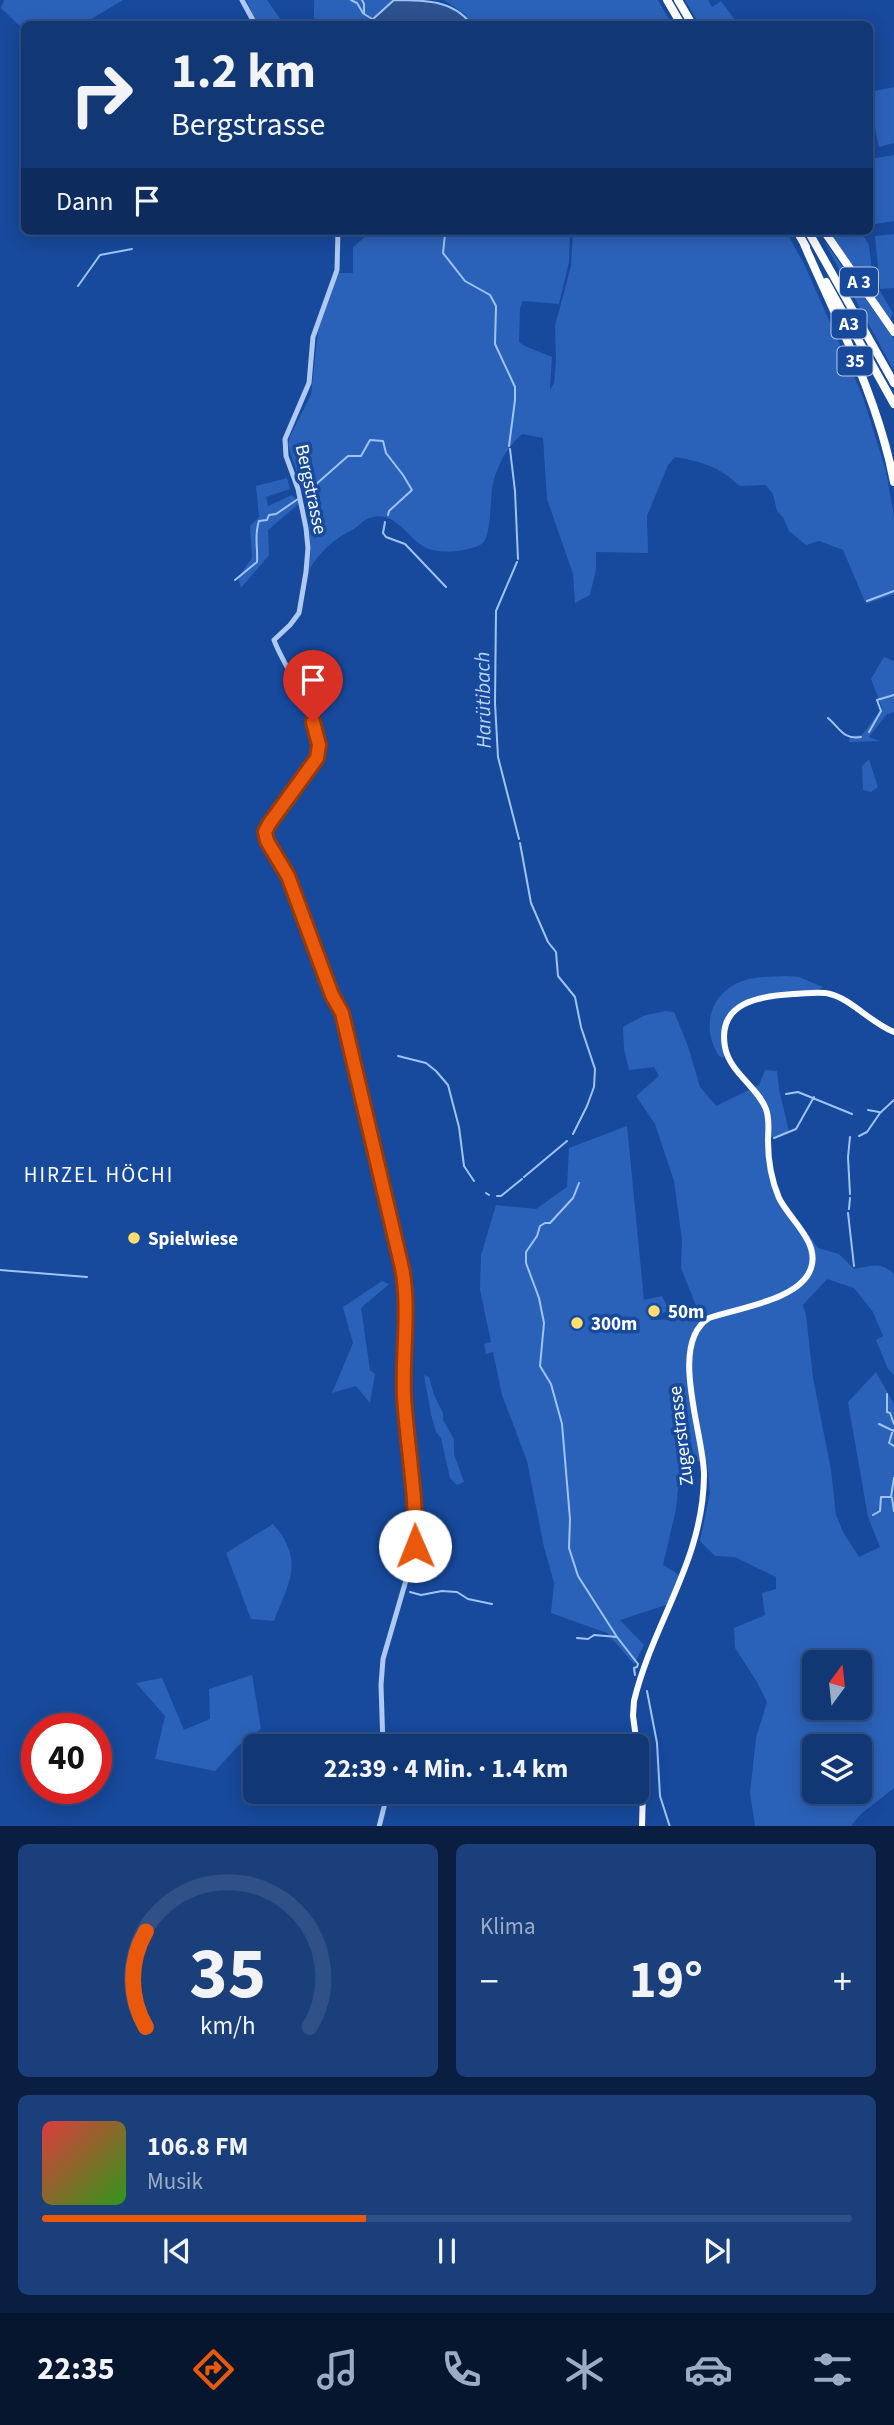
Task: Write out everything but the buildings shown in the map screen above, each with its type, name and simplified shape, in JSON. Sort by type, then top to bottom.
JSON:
[{"type":"highway","points":[[667,0],[679,21]]},
{"type":"highway","points":[[678,0],[690,21]]},
{"type":"highway","name":"A3","points":[[799,235],[894,404]]},
{"type":"highway","name":"A3","points":[[810,235],[894,383]]},
{"type":"highway","name":"A 3","points":[[827,235],[894,332]]},
{"type":"highway","name":"35","points":[[804,244],[877,412],[894,482]]},
{"type":"main road","name":"Zugerstrasse","points":[[642,1826],[643,1789],[633,1716],[634,1701],[692,1553],[704,1489],[703,1459],[692,1408],[689,1378],[696,1332],[709,1318],[791,1291],[803,1282],[812,1264],[812,1252],[804,1235],[774,1187],[766,1111],[728,1056],[725,1043],[727,1025],[738,1008],[754,999],[822,993],[838,997],[873,1022],[894,1032]]},
{"type":"street","points":[[242,0],[253,21]]},
{"type":"street","name":"Bergstrasse","points":[[338,235],[337,270],[313,338],[309,383],[285,439],[286,456],[298,489],[306,528],[306,572],[299,613],[274,640],[305,701],[318,738],[319,750],[316,761],[265,832],[269,846],[288,876],[332,995],[342,1013],[403,1275],[404,1400],[413,1482],[415,1546],[383,1659],[383,1734]]},
{"type":"street","points":[[379,1826],[384,1804]]},
{"type":"shaded area","points":[[4,0],[123,0],[88,21],[21,21],[21,27],[1,8]]},
{"type":"shaded area","points":[[246,0],[267,0],[282,21],[256,21]]},
{"type":"shaded area","points":[[314,0],[394,0],[374,21],[314,21]]},
{"type":"shaded area","points":[[394,0],[437,3],[456,10],[468,21],[374,21]]},
{"type":"shaded area","points":[[444,0],[658,0],[670,21],[469,21],[465,14]]},
{"type":"shaded area","points":[[685,0],[708,0],[712,7],[721,1],[736,21],[697,21]]},
{"type":"shaded area","points":[[894,87],[894,143],[879,147],[873,119],[873,91]]},
{"type":"shaded area","points":[[894,155],[894,221],[873,224],[873,158]]},
{"type":"shaded area","points":[[894,234],[894,288],[880,289],[875,236]]},
{"type":"shaded area","points":[[367,235],[570,235],[569,262],[559,304],[523,301],[520,308],[519,342],[552,357],[550,390],[554,383],[556,360],[555,326],[571,266],[573,235],[788,235],[805,266],[863,397],[886,471],[894,516],[894,594],[866,604],[843,550],[819,541],[806,545],[789,531],[777,511],[773,494],[766,485],[740,486],[710,466],[675,457],[668,465],[647,516],[648,553],[596,552],[596,569],[590,595],[575,603],[573,574],[547,499],[543,438],[522,434],[508,449],[496,472],[487,535],[480,545],[451,552],[436,551],[423,546],[399,524],[378,516],[367,519],[333,542],[309,570],[309,523],[301,485],[288,445],[311,395],[318,331],[338,273],[353,273],[353,247]]},
{"type":"shaded area","points":[[832,235],[863,235],[869,245],[873,279],[893,313],[890,320]]},
{"type":"shaded area","points":[[825,243],[894,339],[894,371]]},
{"type":"shaded area","points":[[287,478],[290,489],[266,497],[268,506],[292,495],[300,503],[268,530],[269,555],[241,588],[238,578],[252,558],[250,526],[259,517],[256,486]]},
{"type":"shaded area","points":[[884,657],[894,661],[894,712],[886,715],[869,737],[880,741],[849,742],[850,736],[862,735],[882,708],[871,679]]},
{"type":"shaded area","points":[[869,759],[878,787],[871,792],[863,790],[862,766]]},
{"type":"shaded area","points":[[799,977],[823,987],[818,990],[768,993],[743,1001],[734,1008],[729,1018],[725,1056],[719,1056],[710,1032],[710,1020],[718,999],[726,990],[749,979]]},
{"type":"shaded area","points":[[665,1011],[674,1012],[700,1087],[716,1106],[759,1085],[765,1070],[777,1071],[789,1132],[765,1139],[771,1182],[818,1248],[839,1254],[854,1269],[880,1266],[894,1274],[894,1375],[888,1369],[876,1340],[883,1336],[873,1312],[854,1288],[827,1279],[803,1305],[836,1515],[859,1557],[880,1547],[868,1517],[848,1402],[876,1372],[894,1404],[894,1788],[861,1814],[851,1826],[755,1826],[750,1793],[756,1738],[767,1702],[735,1648],[734,1628],[765,1615],[762,1593],[776,1589],[776,1577],[735,1557],[715,1556],[700,1541],[710,1493],[707,1462],[681,1460],[676,1509],[663,1565],[681,1576],[669,1604],[620,1620],[644,1645],[634,1664],[607,1633],[551,1613],[554,1583],[527,1461],[502,1395],[493,1352],[486,1354],[484,1344],[491,1342],[480,1290],[481,1255],[496,1205],[536,1209],[567,1187],[569,1148],[627,1126],[644,1300],[662,1296],[669,1310],[649,1320],[677,1319],[683,1313],[698,1311],[681,1268],[682,1240],[674,1181],[655,1124],[636,1096],[659,1076],[654,1067],[629,1070],[623,1027],[643,1016]]},
{"type":"shaded area","points":[[382,1281],[389,1284],[361,1308],[370,1370],[375,1374],[370,1403],[356,1386],[332,1393],[353,1343],[343,1307]]},
{"type":"shaded area","points":[[424,1375],[429,1377],[443,1413],[443,1420],[454,1439],[454,1454],[464,1482],[457,1485],[450,1478],[441,1438],[436,1432]]},
{"type":"shaded area","points":[[273,1524],[289,1549],[289,1583],[274,1621],[251,1619],[226,1553]]},
{"type":"shaded area","points":[[252,1675],[261,1729],[254,1734],[243,1734],[243,1742],[215,1771],[155,1759],[165,1716],[136,1683],[162,1678],[184,1730],[210,1719],[209,1689]]},
{"type":"waterway","points":[[351,0],[357,3],[363,13]]},
{"type":"waterway","points":[[362,0],[364,14],[374,20]]},
{"type":"waterway","name":"Harütibach","points":[[445,235],[443,253],[465,281],[490,295],[496,306],[495,344],[515,387],[509,446]]},
{"type":"waterway","points":[[78,286],[100,255],[132,249]]},
{"type":"waterway","points":[[305,495],[311,486],[348,456],[361,456],[370,440],[383,441],[386,453],[412,490],[388,515]]},
{"type":"waterway","name":"Harütibach","points":[[510,449],[518,559]]},
{"type":"waterway","points":[[235,580],[257,562],[256,536],[259,521],[267,520],[269,515],[276,514],[298,499]]},
{"type":"waterway","points":[[385,522],[383,533],[386,537],[405,544],[446,587]]},
{"type":"waterway","name":"Harütibach","points":[[517,562],[496,611],[495,703],[498,757],[519,839]]},
{"type":"waterway","points":[[867,601],[894,591]]},
{"type":"waterway","points":[[869,732],[881,711],[877,700],[894,695]]},
{"type":"waterway","points":[[828,718],[846,735],[861,737]]},
{"type":"waterway","points":[[520,843],[531,903],[548,942],[556,952],[558,976],[575,997],[581,1027],[595,1069],[594,1087],[573,1134]]},
{"type":"waterway","points":[[398,1056],[426,1063],[448,1085],[459,1127],[464,1166],[474,1181]]},
{"type":"waterway","points":[[786,1094],[798,1092],[852,1114]]},
{"type":"waterway","points":[[774,1138],[796,1129],[814,1097]]},
{"type":"waterway","points":[[859,1136],[867,1132],[880,1113],[894,1100]]},
{"type":"waterway","points":[[868,1110],[879,1112]]},
{"type":"waterway","points":[[850,1137],[850,1194]]},
{"type":"waterway","points":[[524,1177],[567,1141]]},
{"type":"waterway","points":[[497,1196],[501,1196],[522,1179]]},
{"type":"waterway","points":[[579,1183],[573,1198],[550,1223],[540,1226],[526,1252],[526,1263],[539,1298],[544,1323],[540,1366],[551,1384],[562,1424],[570,1519],[569,1548],[578,1576],[617,1637],[638,1664],[634,1668],[635,1675]]},
{"type":"waterway","points":[[849,1209],[850,1198]]},
{"type":"waterway","points":[[848,1213],[854,1266]]},
{"type":"waterway","points":[[0,1270],[87,1277]]},
{"type":"waterway","points":[[887,1394],[887,1412],[894,1424]]},
{"type":"waterway","points":[[879,1424],[894,1431]]},
{"type":"waterway","points":[[893,1430],[889,1443],[894,1446]]},
{"type":"waterway","points":[[873,1515],[880,1511],[881,1497],[891,1497],[894,1478]]},
{"type":"waterway","points":[[892,1498],[894,1511]]},
{"type":"waterway","points":[[410,1592],[421,1595],[442,1591],[457,1592],[468,1599],[492,1604]]},
{"type":"waterway","points":[[577,1638],[588,1639],[594,1635],[617,1637]]},
{"type":"waterway","points":[[647,1691],[657,1743],[660,1796],[670,1826]]},
{"type":"place","name":"Spielwiese","points":[[134,1238]]},
{"type":"place","name":"50m","points":[[654,1311]]},
{"type":"place","name":"300m","points":[[577,1323]]},
{"type":"district","name":"HIRZEL HÖCHI","points":[[99,1175]]},
{"type":"route","points":[[313,722],[319,745],[316,761],[265,832],[269,846],[288,876],[349,1035],[402,1268],[404,1400],[413,1482],[415,1546]]}]
